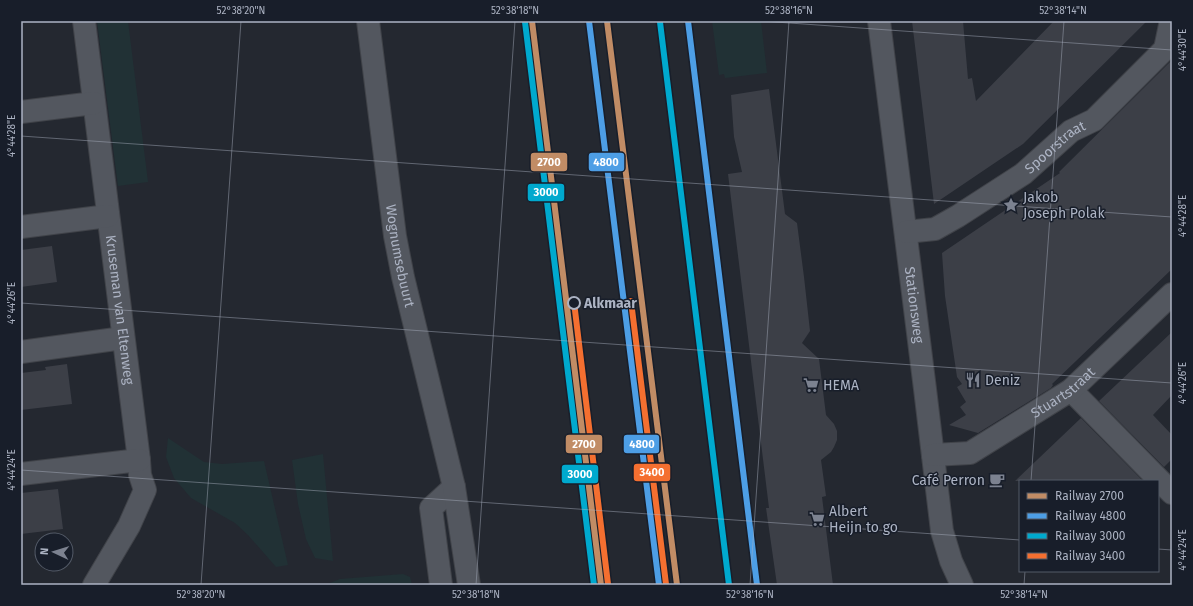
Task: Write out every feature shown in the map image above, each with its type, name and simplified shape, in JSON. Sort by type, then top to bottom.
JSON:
[{"type":"street","name":"Kruseman van Eltenweg","points":[[84,21],[138,460],[140,475],[145,490],[129,526],[94,585]]},
{"type":"street","name":"Wognumsebuurt","points":[[368,21],[395,236],[403,277],[454,487],[469,585]]},
{"type":"street","name":"Stationsweg","points":[[879,21],[942,531],[951,561],[962,585]]},
{"type":"street","name":"Spoorstraat","points":[[906,232],[934,229],[958,216],[1023,174],[1071,131],[1094,120],[1165,49],[1170,25],[1172,23]]},
{"type":"street","points":[[21,112],[94,103]]},
{"type":"street","points":[[21,227],[108,216]]},
{"type":"street","name":"Stuartstraat","points":[[933,455],[970,453],[1071,390],[1172,294]]},
{"type":"street","points":[[21,352],[123,338]]},
{"type":"street","points":[[1071,390],[1172,493]]},
{"type":"street","points":[[21,474],[138,460]]},
{"type":"street","points":[[441,585],[431,508],[454,487]]},
{"type":"shaded area","points":[[97,21],[128,21],[148,182],[118,186]]},
{"type":"shaded area","points":[[712,21],[761,21],[767,73],[725,78],[724,74],[719,75]]},
{"type":"shaded area","points":[[168,438],[204,462],[222,464],[264,461],[288,565],[276,567],[248,535],[235,523],[191,498],[174,478],[166,457]]},
{"type":"shaded area","points":[[323,454],[333,561],[315,558],[306,539],[298,504],[292,460]]},
{"type":"shaded area","points":[[403,574],[410,577],[412,585],[329,585],[330,583],[340,579]]},
{"type":"building","points":[[912,21],[963,21],[968,79],[972,78],[976,101],[1054,21],[1147,21],[1023,144],[934,204]]},
{"type":"building","points":[[1172,60],[1172,269],[1052,384],[1053,385],[1051,388],[978,433],[949,425],[966,415],[960,407],[966,402],[957,387],[962,384],[957,377],[945,296],[942,253],[1060,173],[1059,172]]},
{"type":"building","points":[[769,89],[785,214],[797,223],[810,331],[802,343],[819,359],[826,415],[834,424],[837,431],[837,440],[834,447],[831,452],[821,460],[826,496],[822,497],[833,585],[777,585],[766,508],[769,508],[728,174],[742,172],[734,137],[731,95]]},
{"type":"building","points":[[52,246],[57,282],[21,287],[21,250]]},
{"type":"building","points":[[1172,332],[1172,395],[1153,415],[1172,435],[1172,459],[1164,467],[1099,401]]},
{"type":"building","points":[[67,364],[72,404],[21,410],[21,373],[46,370],[45,367]]},
{"type":"building","points":[[1081,418],[1142,480],[1019,480],[1015,481]]},
{"type":"building","points":[[58,489],[63,529],[21,534],[21,493]]},
{"type":"rail line","name":"2700","points":[[532,21],[601,585]]},
{"type":"rail line","name":"4800","points":[[589,21],[659,585]]},
{"type":"rail line","name":"2700","points":[[607,21],[677,585]]},
{"type":"rail line","name":"4800","points":[[688,21],[757,585]]},
{"type":"rail line","name":"3000","points":[[525,22],[594,585]]},
{"type":"rail line","name":"3000","points":[[660,22],[729,585]]},
{"type":"rail line","name":"3400","points":[[631,301],[666,584]]},
{"type":"rail line","name":"3400","points":[[574,302],[608,584]]},
{"type":"place","name":"Jakob Joseph Polak","points":[[1011,205]]},
{"type":"place","name":"Alkmaar","points":[[574,303]]},
{"type":"place","name":"Deniz","points":[[973,380]]},
{"type":"place","name":"HEMA","points":[[811,385]]},
{"type":"place","name":"Café Perron","points":[[997,480]]},
{"type":"place","name":"Albert Heijn to go","points":[[817,519]]}]
